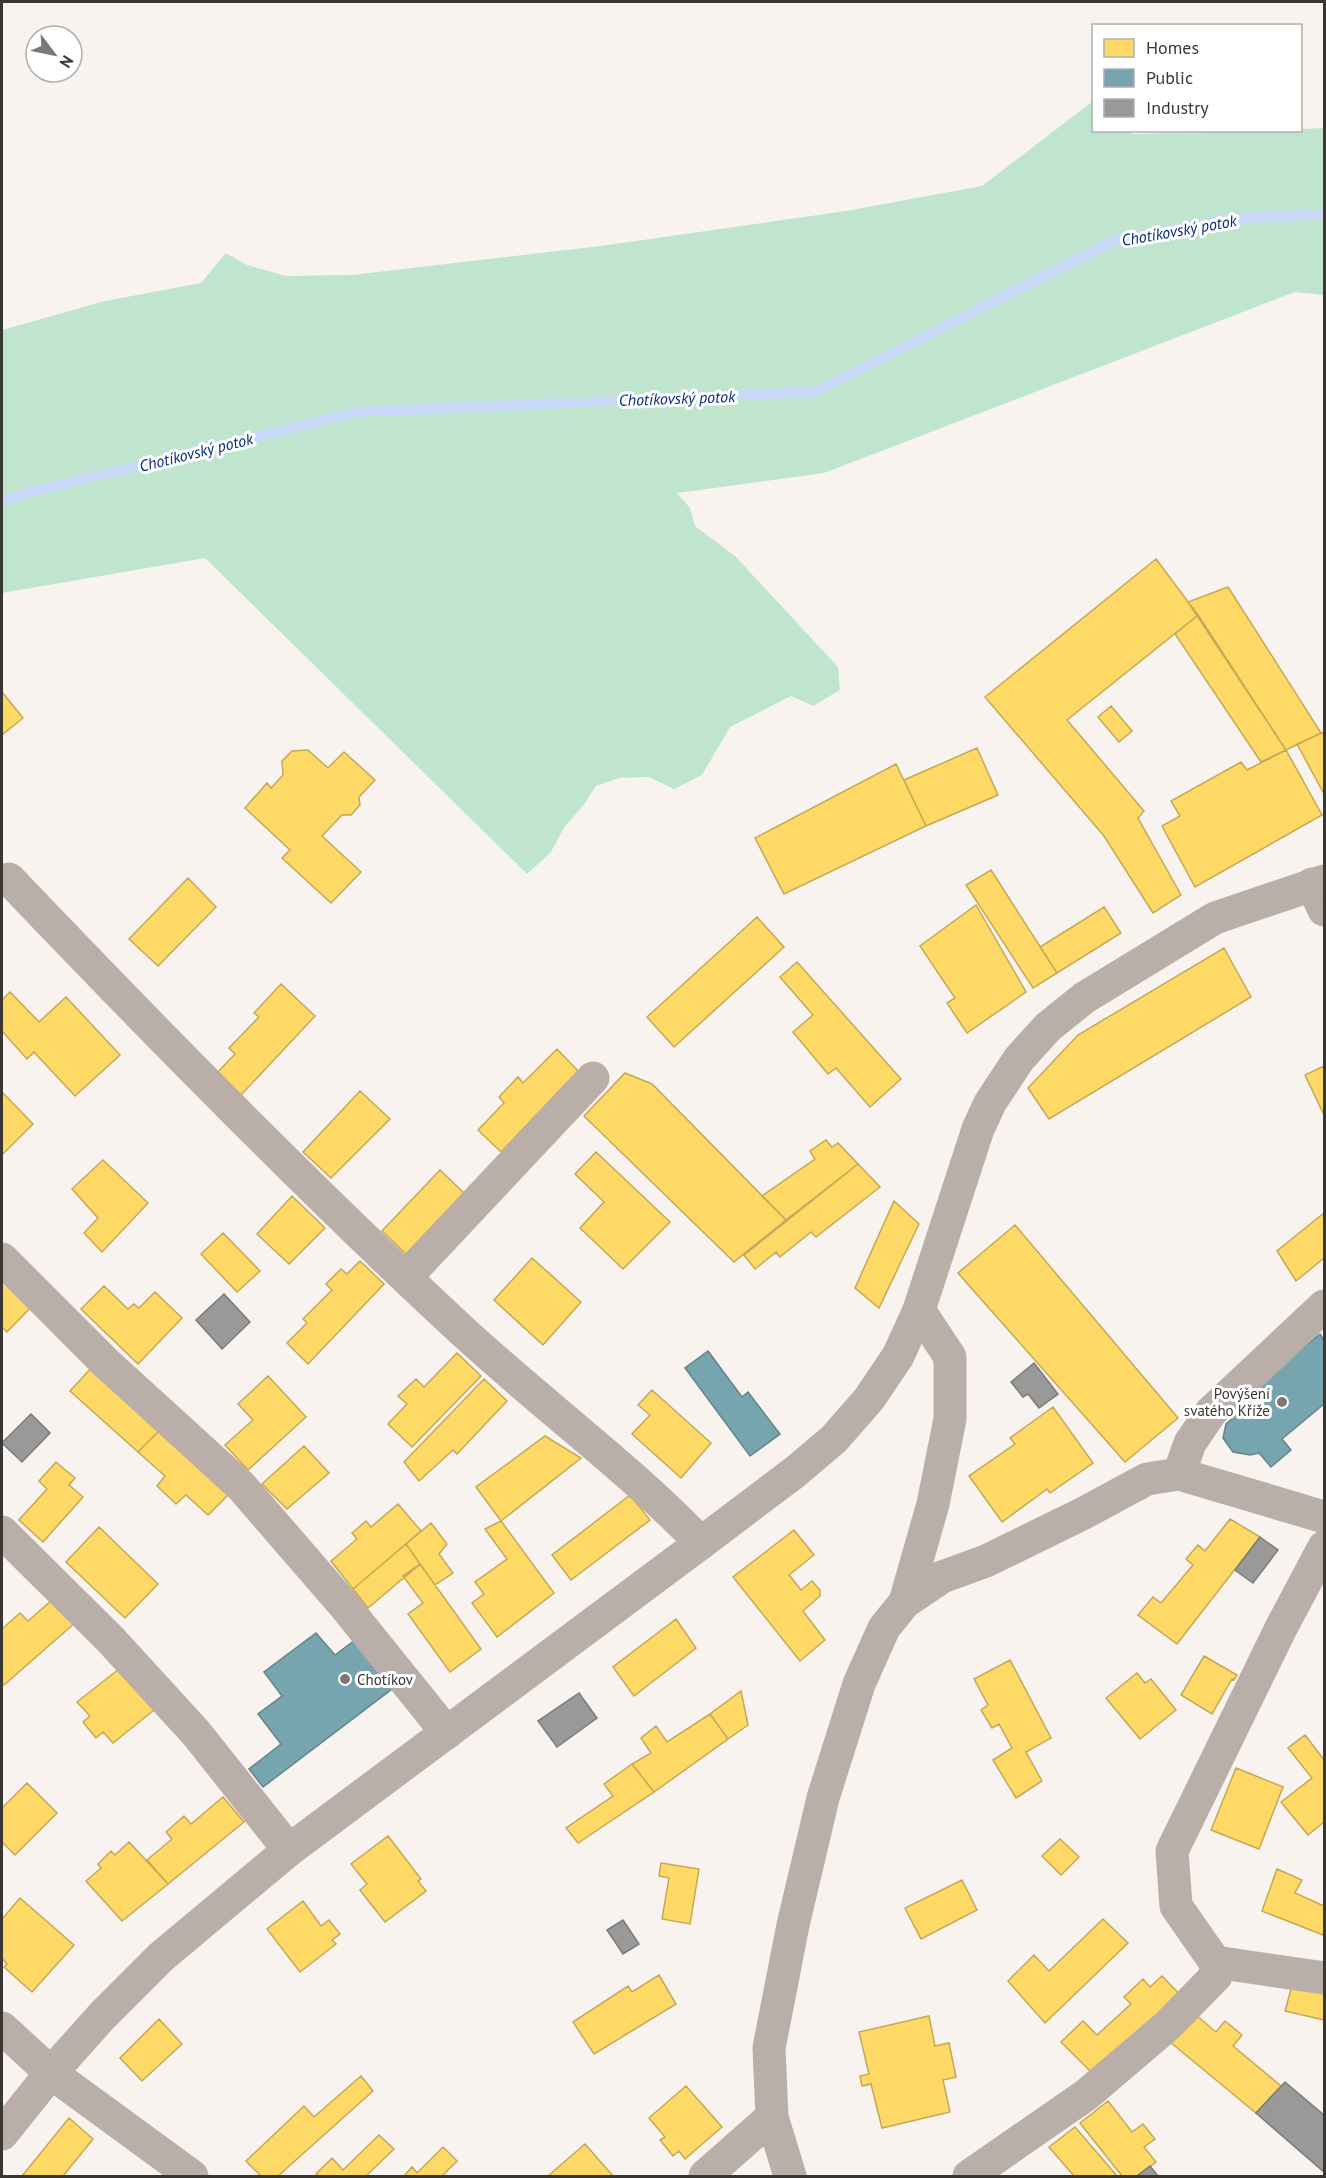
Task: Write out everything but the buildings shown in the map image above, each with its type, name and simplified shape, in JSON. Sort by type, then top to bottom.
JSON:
[{"type":"street","points":[[9,879],[247,1125],[457,1327],[669,1509],[701,1543]]},
{"type":"street","points":[[2,2134],[51,2073],[102,2016],[161,1957],[289,1850],[701,1543],[795,1472],[834,1439],[869,1400],[898,1356],[919,1310],[978,1129],[990,1102],[1019,1059],[1048,1027],[1084,998],[1215,918],[1320,891]]},
{"type":"street","points":[[406,1277],[593,1078]]},
{"type":"street","points":[[2,1259],[106,1363],[241,1486],[344,1605],[447,1733]]},
{"type":"street","points":[[1179,1474],[1191,1443],[1211,1413],[1324,1305]]},
{"type":"street","points":[[904,1602],[933,1504],[950,1419],[950,1357],[919,1310]]},
{"type":"street","points":[[790,2176],[772,2117],[769,2048],[793,1925],[823,1798],[859,1684],[884,1628],[904,1602],[942,1577],[986,1560],[1050,1530],[1147,1479],[1179,1474],[1324,1517]]},
{"type":"street","points":[[2,1532],[110,1639],[196,1733],[289,1850]]},
{"type":"street","points":[[969,2176],[1086,2095],[1167,2026],[1216,1976],[1215,1962],[1176,1906],[1172,1851],[1281,1628],[1324,1547]]},
{"type":"street","points":[[1215,1962],[1324,1978]]},
{"type":"street","points":[[2,2028],[51,2073],[192,2176]]},
{"type":"street","points":[[705,2176],[772,2117]]},
{"type":"green space","points":[[1092,102],[1092,132],[1132,132],[1133,134],[1302,132],[1302,129],[1324,128],[1324,295],[1295,292],[824,473],[677,493],[690,508],[695,526],[735,556],[838,667],[840,690],[813,706],[791,696],[730,727],[702,775],[674,789],[649,777],[619,778],[596,786],[583,806],[565,826],[551,852],[527,874],[205,558],[2,593],[2,330],[105,301],[201,283],[226,253],[247,265],[286,276],[352,275],[601,246],[846,211],[982,186]]},
{"type":"waterway","name":"Chotíkovský potok","points":[[2,501],[357,412],[815,392],[1113,241],[1226,219],[1324,214]]},
{"type":"place","name":"Povýšení svatého Kříže","points":[[1282,1402]]},
{"type":"place","name":"Chotíkov","points":[[345,1679]]}]
